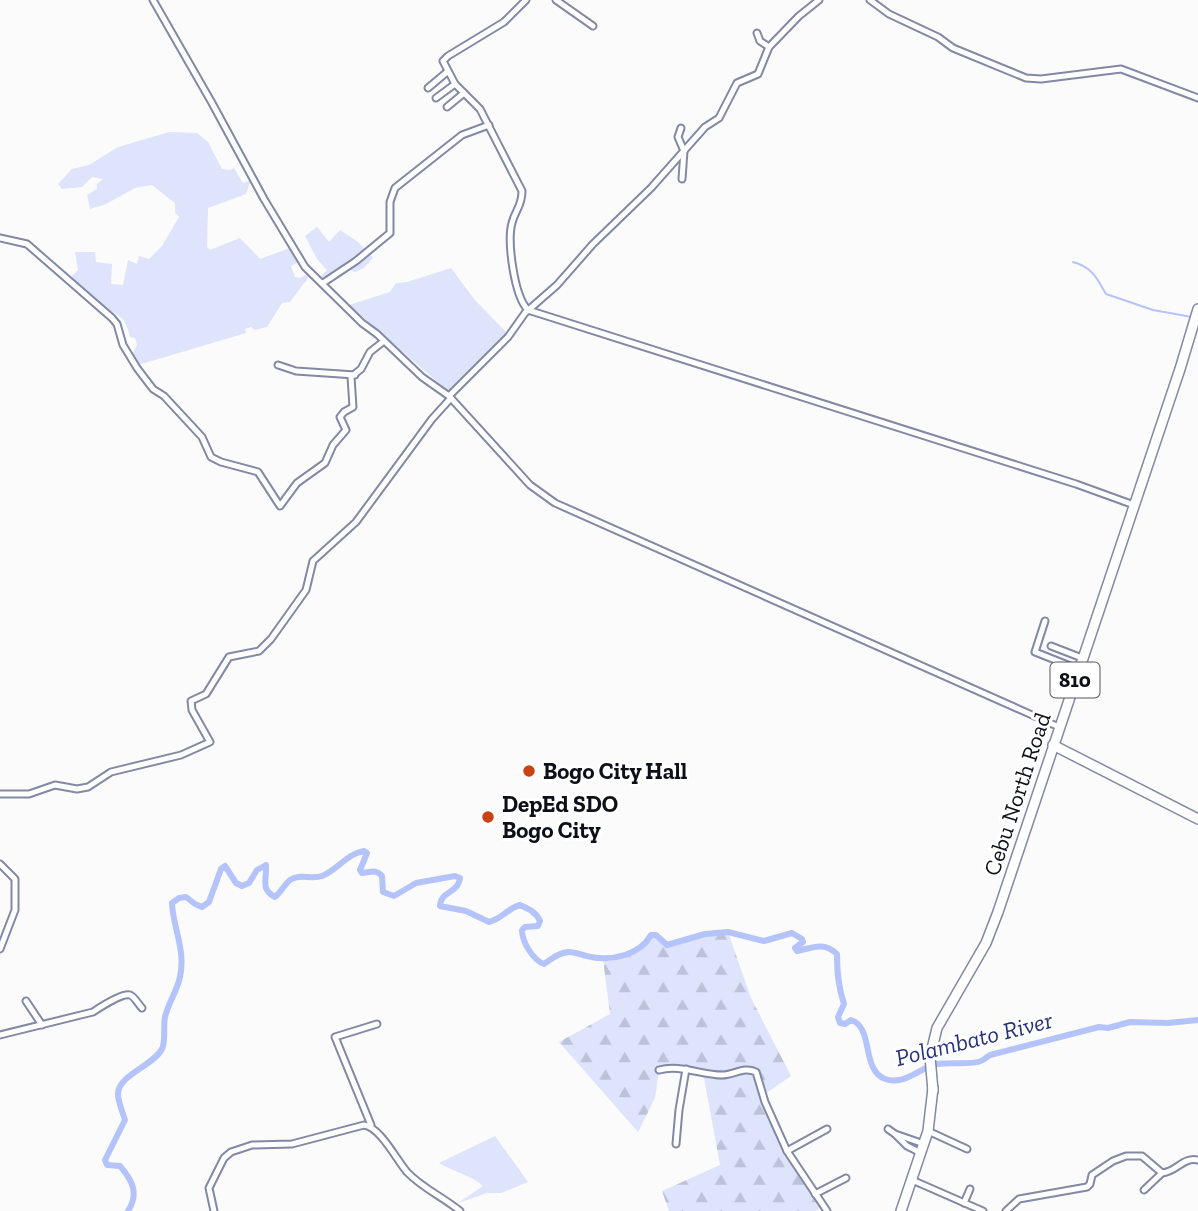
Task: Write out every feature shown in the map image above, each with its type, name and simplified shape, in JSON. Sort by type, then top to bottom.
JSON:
[{"type":"highway","name":"Cebu North Road","points":[[901,1211],[928,1131],[933,1091],[933,1043],[941,1020],[986,943],[1198,309]]},
{"type":"highway","points":[[1053,746],[1198,820]]},
{"type":"street","points":[[153,0],[305,267],[422,377],[450,397],[543,496],[1059,727]]},
{"type":"street","points":[[526,0],[505,22],[443,61],[454,83],[484,117],[486,126],[522,191],[522,203],[512,223],[512,253],[514,282],[523,305],[528,310],[1076,484],[1133,505]]},
{"type":"street","points":[[556,0],[593,26]]},
{"type":"street","points":[[0,794],[29,794],[55,785],[77,789],[88,787],[111,772],[181,755],[210,741],[192,710],[191,701],[206,694],[229,657],[259,651],[271,639],[306,590],[313,561],[356,522],[450,397],[508,337],[528,310],[557,285],[705,127],[719,118],[730,92],[737,83],[758,75],[769,47],[819,0]]},
{"type":"street","points":[[870,0],[890,14],[938,37],[953,48],[1026,78],[1041,79],[1121,69],[1198,98]]},
{"type":"street","points":[[757,33],[760,41],[769,47]]},
{"type":"street","points":[[428,88],[447,72]]},
{"type":"street","points":[[436,98],[454,83]]},
{"type":"street","points":[[447,107],[464,93]]},
{"type":"street","points":[[323,283],[356,261],[390,233],[390,202],[395,188],[462,135],[486,126]]},
{"type":"street","points":[[681,128],[678,137],[684,151],[682,179]]},
{"type":"street","points":[[0,238],[27,244],[112,318],[136,368],[153,389],[164,396],[202,436],[211,457],[258,472],[281,500],[297,483],[325,463],[333,445],[344,434],[346,430],[341,417],[353,407],[351,377],[355,376],[370,352],[384,341]]},
{"type":"street","points":[[278,365],[296,371],[355,376]]},
{"type":"street","points":[[1045,621],[1035,652],[1079,669]]},
{"type":"street","points":[[1051,646],[1082,658]]},
{"type":"street","points":[[0,864],[3,871],[15,879],[16,903],[0,949]]},
{"type":"street","points":[[0,1035],[93,1012],[126,995],[132,996],[142,1008]]},
{"type":"street","points":[[26,1002],[41,1025]]},
{"type":"street","points":[[377,1024],[335,1037],[372,1125],[370,1126],[408,1172],[460,1211]]},
{"type":"street","points":[[676,1144],[687,1069]]},
{"type":"street","points":[[659,1070],[687,1069],[722,1075],[746,1069],[756,1072],[765,1102],[787,1151],[826,1209],[818,1211]]},
{"type":"street","points":[[214,1211],[209,1188],[224,1158],[231,1152],[252,1145],[292,1144],[353,1126],[370,1126]]},
{"type":"street","points":[[787,1151],[827,1129]]},
{"type":"street","points":[[888,1129],[923,1148]]},
{"type":"street","points":[[928,1131],[967,1149]]},
{"type":"street","points":[[1006,1211],[1019,1199],[1087,1187],[1094,1173],[1126,1156],[1142,1156],[1163,1173]]},
{"type":"street","points":[[1144,1190],[1163,1173],[1170,1172],[1185,1160],[1198,1160]]},
{"type":"street","points":[[816,1195],[846,1178]]},
{"type":"street","points":[[912,1180],[982,1211]]},
{"type":"street","points":[[964,1203],[970,1189]]},
{"type":"green space","points":[[169,132],[197,133],[208,142],[222,169],[234,168],[243,183],[251,180],[246,194],[208,208],[207,247],[210,250],[240,238],[260,259],[290,248],[300,261],[291,266],[295,277],[300,278],[307,274],[308,278],[290,302],[282,303],[267,327],[255,330],[251,327],[245,329],[246,333],[138,365],[133,353],[137,345],[135,338],[130,337],[123,320],[96,302],[71,277],[78,270],[75,252],[95,252],[96,262],[112,264],[111,284],[123,285],[128,260],[137,264],[139,256],[149,259],[162,246],[179,217],[175,212],[175,203],[152,185],[135,188],[106,204],[90,209],[87,195],[97,189],[97,184],[103,179],[92,177],[82,187],[62,189],[58,184],[72,169],[89,165],[118,147]]},
{"type":"green space","points":[[317,227],[329,242],[340,230],[358,242],[373,258],[364,268],[355,272],[342,267],[325,279],[321,276],[327,270],[317,259],[305,236]]},
{"type":"green space","points":[[451,268],[474,299],[508,334],[449,392],[349,305],[390,292],[396,283]]},
{"type":"green space","points":[[728,932],[751,998],[791,1076],[762,1096],[792,1162],[822,1206],[816,1211],[669,1211],[662,1191],[720,1165],[704,1078],[684,1066],[659,1071],[655,1098],[638,1132],[559,1042],[610,1014],[603,959],[630,953],[651,935],[656,935],[667,945],[705,934]]},
{"type":"green space","points":[[495,1136],[528,1182],[501,1193],[487,1193],[458,1203],[483,1186],[439,1163]]},
{"type":"waterway","points":[[1073,262],[1089,270],[1106,294],[1153,310],[1192,317]]},
{"type":"waterway","name":"Polambato River","points":[[128,1211],[134,1193],[131,1182],[120,1166],[107,1165],[105,1160],[125,1120],[118,1094],[124,1081],[158,1055],[163,1046],[165,1017],[179,982],[181,967],[172,903],[186,897],[202,907],[209,902],[221,869],[225,866],[236,883],[242,886],[249,883],[257,870],[266,865],[265,884],[267,891],[275,897],[294,878],[322,876],[358,852],[364,851],[367,853],[360,870],[362,873],[378,872],[382,876],[383,892],[394,896],[416,883],[455,876],[460,878],[459,883],[443,897],[440,906],[466,911],[489,922],[520,905],[529,909],[540,921],[538,926],[525,927],[522,935],[532,955],[544,964],[566,952],[599,958],[625,955],[640,947],[651,935],[656,935],[667,945],[705,934],[728,932],[764,941],[792,933],[803,942],[795,948],[797,951],[823,947],[837,954],[838,979],[844,1004],[838,1017],[840,1023],[845,1024],[851,1020],[858,1024],[866,1039],[873,1067],[878,1074],[892,1081],[937,1064],[978,1062],[990,1055],[1099,1027],[1108,1028],[1130,1022],[1168,1023],[1198,1020]]},
{"type":"place","name":"Bogo City Hall","points":[[529,771]]},
{"type":"place","name":"DepEd SDO Bogo City","points":[[488,817]]}]
